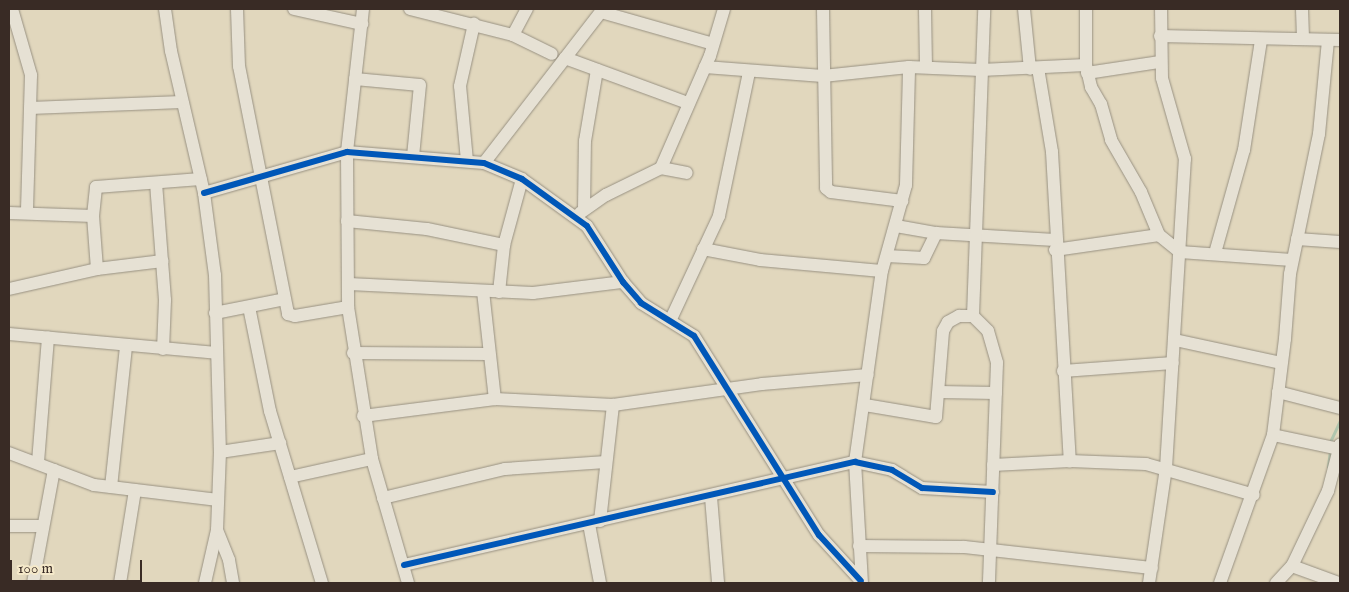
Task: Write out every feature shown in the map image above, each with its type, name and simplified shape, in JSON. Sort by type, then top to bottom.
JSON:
[{"type":"street","points":[[12,9],[31,75],[27,213]]},
{"type":"street","points":[[165,9],[182,102],[204,193],[212,245],[220,452],[217,530],[205,583]]},
{"type":"street","points":[[237,9],[239,66],[259,177],[285,299],[291,316],[348,307]]},
{"type":"street","points":[[294,9],[362,24]]},
{"type":"street","points":[[363,9],[347,152],[348,307],[353,353],[372,459],[408,583]]},
{"type":"street","points":[[410,9],[513,35],[552,54]]},
{"type":"street","points":[[513,35],[527,9]]},
{"type":"street","points":[[580,212],[661,168],[705,68],[724,9]]},
{"type":"street","points":[[823,9],[823,76],[828,191],[902,201]]},
{"type":"street","points":[[925,9],[926,66]]},
{"type":"street","points":[[973,316],[974,236],[984,9]]},
{"type":"street","points":[[1024,9],[1034,68],[1052,152],[1055,245],[1070,461]]},
{"type":"street","points":[[1086,9],[1087,69],[1101,104],[1111,140],[1140,192],[1159,234],[1180,252],[1292,260]]},
{"type":"street","points":[[1149,583],[1166,468],[1185,159],[1160,62],[1161,9]]},
{"type":"street","points":[[1302,9],[1303,39]]},
{"type":"street","points":[[484,163],[602,10],[713,44]]},
{"type":"street","points":[[467,161],[460,86],[474,24]]},
{"type":"street","points":[[9,39],[20,33]]},
{"type":"street","points":[[1160,36],[1261,40],[1334,40],[1319,134],[1292,260],[1273,436],[1254,495],[1220,583]]},
{"type":"street","points":[[1214,253],[1244,150],[1261,40]]},
{"type":"street","points":[[565,58],[688,103]]},
{"type":"street","points":[[705,68],[750,73],[823,76],[926,66],[982,70],[1034,68],[1087,69],[1160,62]]},
{"type":"street","points":[[862,582],[855,462],[865,405],[882,271],[902,201],[907,166],[909,67]]},
{"type":"street","points":[[580,212],[585,148],[597,70]]},
{"type":"street","points":[[671,319],[722,208],[750,73]]},
{"type":"street","points":[[355,79],[420,85],[413,157]]},
{"type":"street","points":[[30,108],[182,102]]},
{"type":"street","points":[[204,193],[347,152],[484,163],[522,179],[580,212],[623,282],[642,303],[671,319],[694,336],[781,479],[819,535],[862,582]]},
{"type":"street","points":[[661,168],[688,173]]},
{"type":"street","points":[[97,269],[93,216],[96,187],[200,179]]},
{"type":"street","points":[[499,292],[504,245],[522,179]]},
{"type":"street","points":[[156,183],[166,311],[163,349]]},
{"type":"street","points":[[9,213],[93,216]]},
{"type":"street","points":[[347,220],[427,229],[504,245]]},
{"type":"street","points":[[896,226],[936,233],[1055,245],[1159,234]]},
{"type":"street","points":[[887,256],[924,258],[936,233]]},
{"type":"street","points":[[1296,239],[1340,242]]},
{"type":"street","points":[[703,249],[760,260],[882,271]]},
{"type":"street","points":[[9,289],[97,269],[163,261]]},
{"type":"street","points":[[349,284],[499,292],[554,292],[623,282]]},
{"type":"street","points":[[483,291],[488,354],[495,400]]},
{"type":"street","points":[[216,313],[285,299]]},
{"type":"street","points":[[249,307],[270,411],[322,583]]},
{"type":"street","points":[[865,405],[933,418],[939,413],[944,331],[948,322],[959,316],[973,316],[988,330],[994,348],[996,393],[989,583]]},
{"type":"street","points":[[9,334],[216,353]]},
{"type":"street","points":[[38,462],[48,337]]},
{"type":"street","points":[[1175,340],[1281,363]]},
{"type":"street","points":[[111,487],[126,346]]},
{"type":"street","points":[[353,353],[488,354]]},
{"type":"street","points":[[1063,371],[1173,363]]},
{"type":"street","points":[[363,416],[495,400],[612,405],[726,388],[868,374]]},
{"type":"street","points":[[939,392],[996,393]]},
{"type":"street","points":[[1278,392],[1340,408]]},
{"type":"street","points":[[600,583],[595,522],[606,462],[612,405]]},
{"type":"street","points":[[1273,436],[1340,447],[1334,491],[1292,566],[1276,583]]},
{"type":"street","points":[[220,452],[280,443]]},
{"type":"street","points":[[9,453],[38,462],[94,485],[218,500]]},
{"type":"street","points":[[290,477],[372,459]]},
{"type":"street","points":[[993,465],[1070,461],[1146,464],[1166,468],[1254,495]]},
{"type":"street","points":[[383,498],[505,469],[606,462]]},
{"type":"street","points":[[404,565],[711,497],[855,462],[892,470],[922,488],[992,492]]},
{"type":"street","points":[[33,583],[41,526],[54,470]]},
{"type":"street","points":[[120,583],[135,490]]},
{"type":"street","points":[[711,497],[718,583]]},
{"type":"street","points":[[9,526],[41,526]]},
{"type":"street","points":[[217,530],[229,560],[233,583]]},
{"type":"street","points":[[859,546],[991,550],[1152,568]]},
{"type":"street","points":[[1292,566],[1331,582]]},
{"type":"waterway","points":[[1330,442],[1340,421]]},
{"type":"waterway","points":[[1328,467],[1330,450]]},
{"type":"cycle path","points":[[204,193],[347,152],[484,163],[522,179],[587,226],[623,282],[641,303],[694,336],[819,535],[861,581]]},
{"type":"cycle path","points":[[404,565],[855,462],[892,470],[922,488],[993,492]]}]
